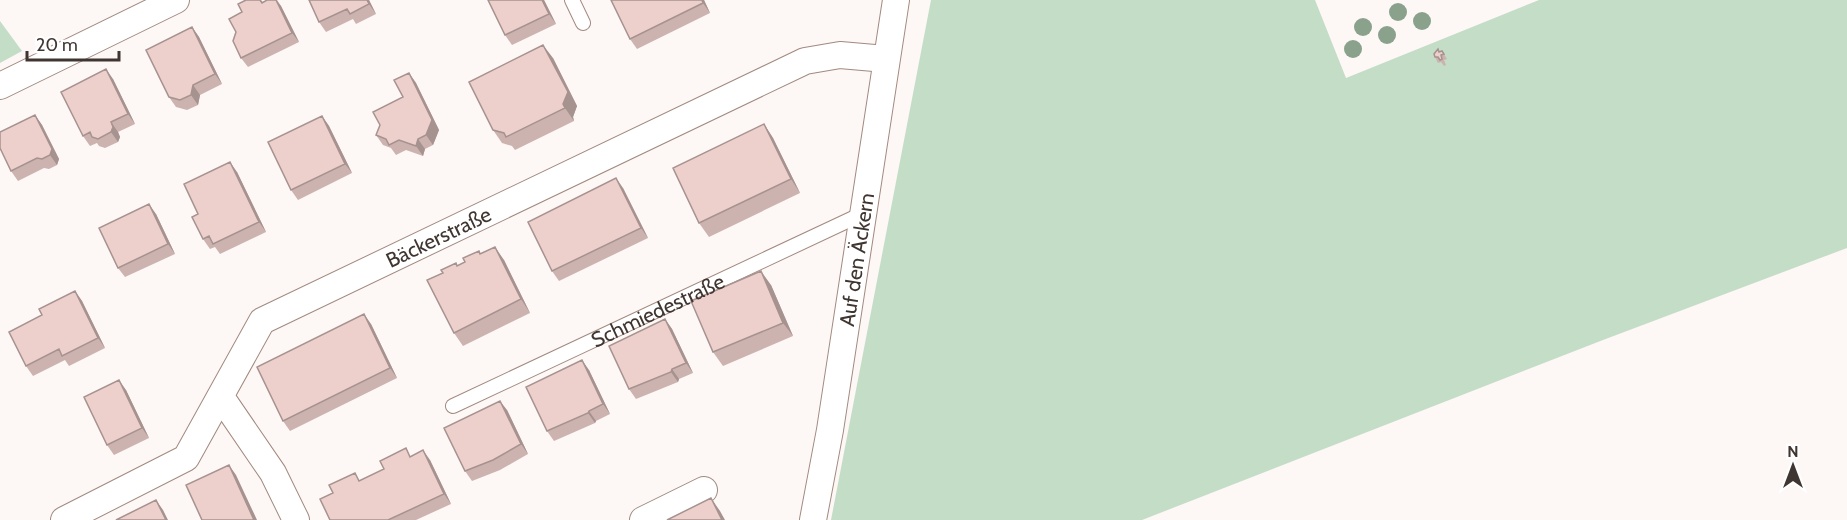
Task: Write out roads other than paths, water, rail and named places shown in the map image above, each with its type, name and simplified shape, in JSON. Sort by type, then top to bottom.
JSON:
[{"type":"street","points":[[0,86],[176,0]]},
{"type":"street","name":"Auf den Äckern","points":[[813,520],[830,430],[896,0]]},
{"type":"street","name":"Bäckerstraße","points":[[64,520],[186,458],[262,321],[805,61],[840,55],[886,59]]},
{"type":"street","points":[[221,397],[273,473],[296,520]]},
{"type":"street","points":[[643,520],[704,490]]},
{"type":"lane","points":[[572,0],[583,23]]},
{"type":"lane","name":"Schmiedestraße","points":[[453,406],[862,214]]}]
